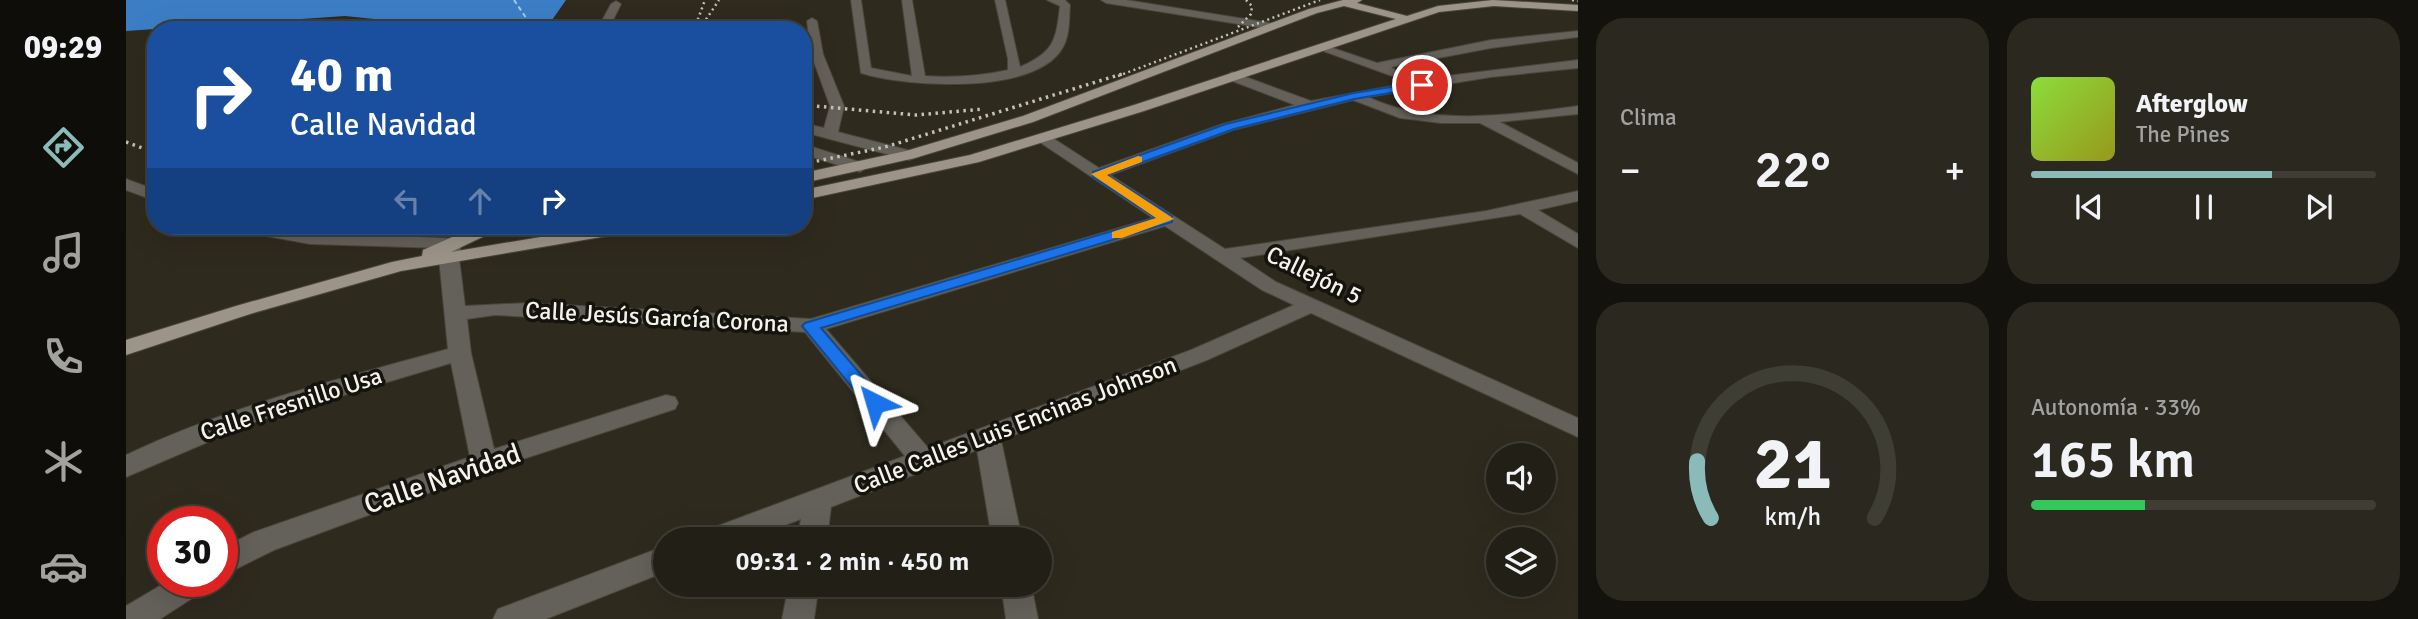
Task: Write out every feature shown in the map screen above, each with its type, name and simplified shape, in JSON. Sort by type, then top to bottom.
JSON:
[{"type":"main road","points":[[1536,0],[1578,6]]},
{"type":"main road","points":[[812,176],[909,155],[1028,119],[1274,25],[1350,1],[1404,19]]},
{"type":"main road","points":[[812,193],[950,164],[1043,138],[1404,19],[1452,6],[1492,1],[1578,6]]},
{"type":"main road","points":[[1212,50],[1263,65]]},
{"type":"main road","points":[[1100,93],[1139,108]]},
{"type":"main road","points":[[450,250],[476,235]]},
{"type":"main road","points":[[126,348],[231,313],[450,250],[552,235]]},
{"type":"street","points":[[856,0],[865,70],[884,77],[919,81],[984,78],[1014,72],[1046,58],[1057,48],[1065,5],[1052,0]]},
{"type":"street","points":[[907,0],[919,81]]},
{"type":"street","points":[[1000,0],[1014,59],[1014,72]]},
{"type":"street","points":[[1106,0],[1274,25]]},
{"type":"street","points":[[1130,0],[1243,17],[1274,25]]},
{"type":"street","points":[[607,21],[616,4]]},
{"type":"street","points":[[1230,7],[1243,17]]},
{"type":"street","points":[[812,21],[817,54],[837,106],[830,134]]},
{"type":"street","points":[[1379,66],[1532,39],[1578,34]]},
{"type":"street","points":[[1532,39],[1569,56]]},
{"type":"street","points":[[1321,48],[1379,66],[1422,85]]},
{"type":"street","points":[[1097,174],[1230,126],[1354,96],[1569,56]]},
{"type":"street","points":[[1232,76],[1312,106]]},
{"type":"street","points":[[1354,96],[1399,114],[1481,118],[1578,110]]},
{"type":"street","points":[[1481,118],[1578,169]]},
{"type":"street","points":[[812,129],[909,155]]},
{"type":"street","name":"Callejón 5","points":[[1043,138],[1269,286],[1578,428]]},
{"type":"street","points":[[812,152],[860,167]]},
{"type":"street","points":[[126,184],[147,192]]},
{"type":"street","points":[[1222,255],[1383,233],[1524,209],[1578,196]]},
{"type":"street","points":[[1524,209],[1578,242]]},
{"type":"street","points":[[811,326],[1167,219]]},
{"type":"street","points":[[292,235],[450,250],[460,353],[484,462]]},
{"type":"street","name":"Calle Calles Luis Encinas Johnson","points":[[748,527],[1199,355],[1310,306]]},
{"type":"street","name":"Calle Jesús García Corona","points":[[455,314],[495,309],[528,309],[811,326],[923,460]]},
{"type":"street","name":"Calle Fresnillo Usa","points":[[126,467],[200,431],[247,414],[460,353]]},
{"type":"street","name":"Calle Navidad","points":[[238,555],[264,541],[484,462],[666,403]]},
{"type":"street","points":[[988,437],[1005,527]]},
{"type":"street","points":[[814,527],[818,500]]},
{"type":"street","points":[[509,619],[653,564]]},
{"type":"street","points":[[133,619],[168,597]]},
{"type":"street","points":[[798,619],[802,597]]},
{"type":"street","points":[[1018,597],[1022,619]]},
{"type":"water","points":[[126,0],[566,0],[552,20],[394,21],[345,16],[272,21],[147,21],[147,30],[126,31]]},
{"type":"ferry route","points":[[514,0],[528,21]]},
{"type":"railway","points":[[697,21],[705,0]]},
{"type":"railway","points":[[705,21],[719,0]]},
{"type":"railway","points":[[1238,27],[1251,14],[1252,6],[1246,0]]},
{"type":"railway","points":[[1118,76],[1320,0]]},
{"type":"railway","points":[[1572,0],[1578,1]]},
{"type":"railway","points":[[812,162],[885,147],[1122,74]]},
{"type":"railway","points":[[812,106],[916,115],[984,109]]},
{"type":"railway","points":[[126,142],[147,150]]},
{"type":"slow traffic","points":[[1117,235],[1167,219],[1097,174],[1138,159]]},
{"type":"route","points":[[875,403],[811,326],[839,320],[1167,219],[1097,174],[1230,126],[1354,96],[1422,85]]}]
